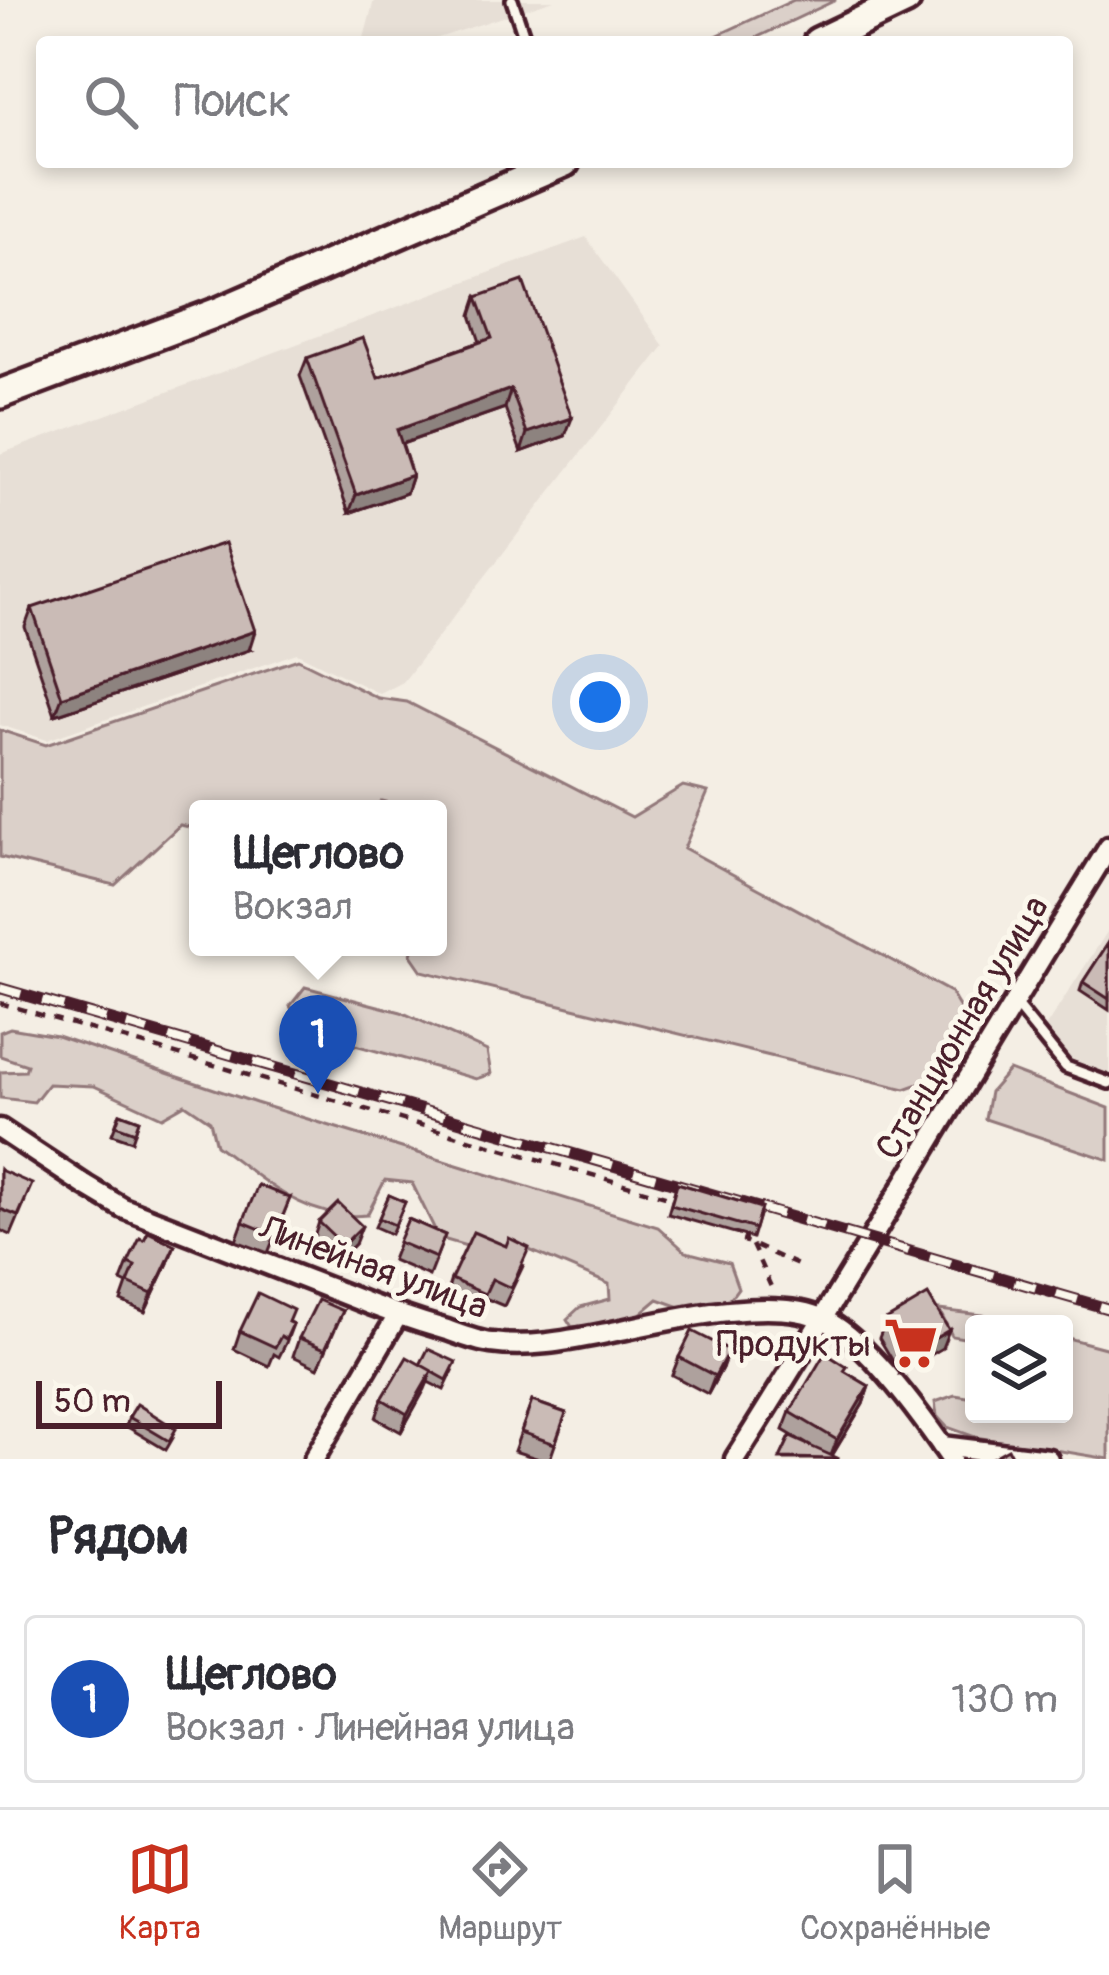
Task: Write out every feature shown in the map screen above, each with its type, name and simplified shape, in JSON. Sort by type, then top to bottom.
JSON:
[{"type":"street","points":[[831,36],[906,0]]},
{"type":"street","points":[[0,394],[221,311],[551,168]]},
{"type":"street","name":"Станционная улица","points":[[735,1459],[1109,848]]},
{"type":"street","name":"Линейная улица","points":[[0,1129],[123,1208],[398,1315],[487,1342],[525,1346],[675,1318],[782,1309],[824,1319]]},
{"type":"street","points":[[314,1459],[398,1315]]},
{"type":"street","points":[[824,1319],[869,1354],[947,1453],[1048,1459]]},
{"type":"lane","points":[[512,0],[524,36]]},
{"type":"lane","points":[[1014,1003],[1066,1067],[1109,1083]]},
{"type":"path","points":[[0,1003],[672,1198]]},
{"type":"path","points":[[746,1236],[744,1241],[802,1267]]},
{"type":"path","points":[[752,1245],[782,1309]]},
{"type":"shaded area","points":[[374,0],[554,0],[444,36],[365,36]]},
{"type":"shaded area","points":[[794,0],[836,0],[760,36],[716,36]]},
{"type":"shaded area","points":[[586,237],[664,346],[403,682],[380,694],[297,653],[47,740],[0,725],[0,454]]},
{"type":"shaded area","points":[[298,659],[378,698],[407,702],[632,817],[683,786],[708,792],[684,848],[950,992],[966,1018],[930,1080],[905,1089],[422,971],[412,956],[447,956],[447,800],[189,800],[189,827],[180,825],[115,885],[0,857],[0,730],[46,745]]},
{"type":"shaded area","points":[[1109,929],[1109,1073],[1069,1058],[1045,1028]]},
{"type":"shaded area","points":[[305,987],[401,1012],[487,1051],[491,1074],[476,1079],[305,1031],[290,1006]]},
{"type":"shaded area","points":[[10,1028],[57,1036],[658,1227],[686,1252],[729,1263],[738,1288],[724,1307],[683,1308],[658,1299],[632,1321],[572,1327],[567,1319],[580,1307],[610,1299],[609,1284],[527,1249],[494,1254],[439,1238],[412,1183],[385,1180],[367,1215],[324,1212],[268,1184],[216,1145],[210,1121],[185,1104],[162,1117],[94,1086],[48,1084],[34,1102],[0,1098],[0,1072],[25,1071],[27,1065],[0,1056],[0,1032]]},
{"type":"shaded area","points":[[1009,1070],[1109,1108],[1109,1160],[985,1119],[990,1092]]},
{"type":"shaded area","points":[[939,1310],[982,1315],[965,1315],[965,1340],[952,1336]]},
{"type":"shaded area","points":[[1073,1339],[1109,1349],[1109,1459],[975,1437],[947,1427],[937,1416],[935,1402],[965,1397],[965,1423],[1073,1423]]},
{"type":"building","points":[[523,281],[572,418],[527,433],[511,389],[397,430],[412,475],[356,495],[307,358],[363,338],[378,378],[492,338],[477,297]]},
{"type":"building","points":[[225,543],[255,631],[62,697],[32,608]]},
{"type":"building","points":[[1109,942],[1109,999],[1083,982]]},
{"type":"building","points":[[120,1113],[139,1120],[135,1132],[116,1125]]},
{"type":"building","points":[[0,1170],[32,1184],[18,1216],[0,1209]]},
{"type":"building","points":[[677,1183],[761,1208],[755,1229],[671,1205]]},
{"type":"building","points":[[258,1185],[290,1198],[275,1235],[243,1222]]},
{"type":"building","points":[[389,1195],[405,1202],[395,1225],[379,1218]]},
{"type":"building","points":[[338,1203],[362,1226],[343,1245],[319,1222]]},
{"type":"building","points":[[408,1219],[445,1235],[436,1258],[398,1242]]},
{"type":"building","points":[[148,1232],[175,1245],[152,1294],[128,1283],[135,1266],[128,1263]]},
{"type":"building","points":[[473,1232],[506,1246],[509,1238],[529,1248],[511,1288],[492,1279],[485,1294],[451,1279]]},
{"type":"building","points":[[258,1293],[293,1310],[286,1339],[281,1336],[275,1347],[240,1331]]},
{"type":"building","points":[[928,1295],[949,1330],[907,1355],[886,1320]]},
{"type":"building","points":[[318,1300],[343,1311],[325,1349],[299,1338]]},
{"type":"building","points":[[692,1331],[729,1350],[715,1376],[679,1357]]},
{"type":"building","points":[[428,1349],[456,1362],[447,1380],[420,1365]]},
{"type":"building","points":[[825,1353],[869,1386],[837,1440],[790,1412]]},
{"type":"building","points":[[407,1357],[432,1371],[407,1414],[382,1399]]},
{"type":"building","points":[[532,1401],[566,1413],[555,1444],[521,1432]]},
{"type":"building","points":[[137,1404],[176,1429],[169,1441],[129,1417]]},
{"type":"building","points":[[790,1437],[839,1459],[780,1458]]},
{"type":"building","points":[[1008,1449],[1013,1459],[990,1459]]},
{"type":"railway","points":[[0,988],[1109,1309]]},
{"type":"place","name":"Щеглово","points":[[318,1094]]},
{"type":"place","name":"Продукты","points":[[911,1343]]}]
